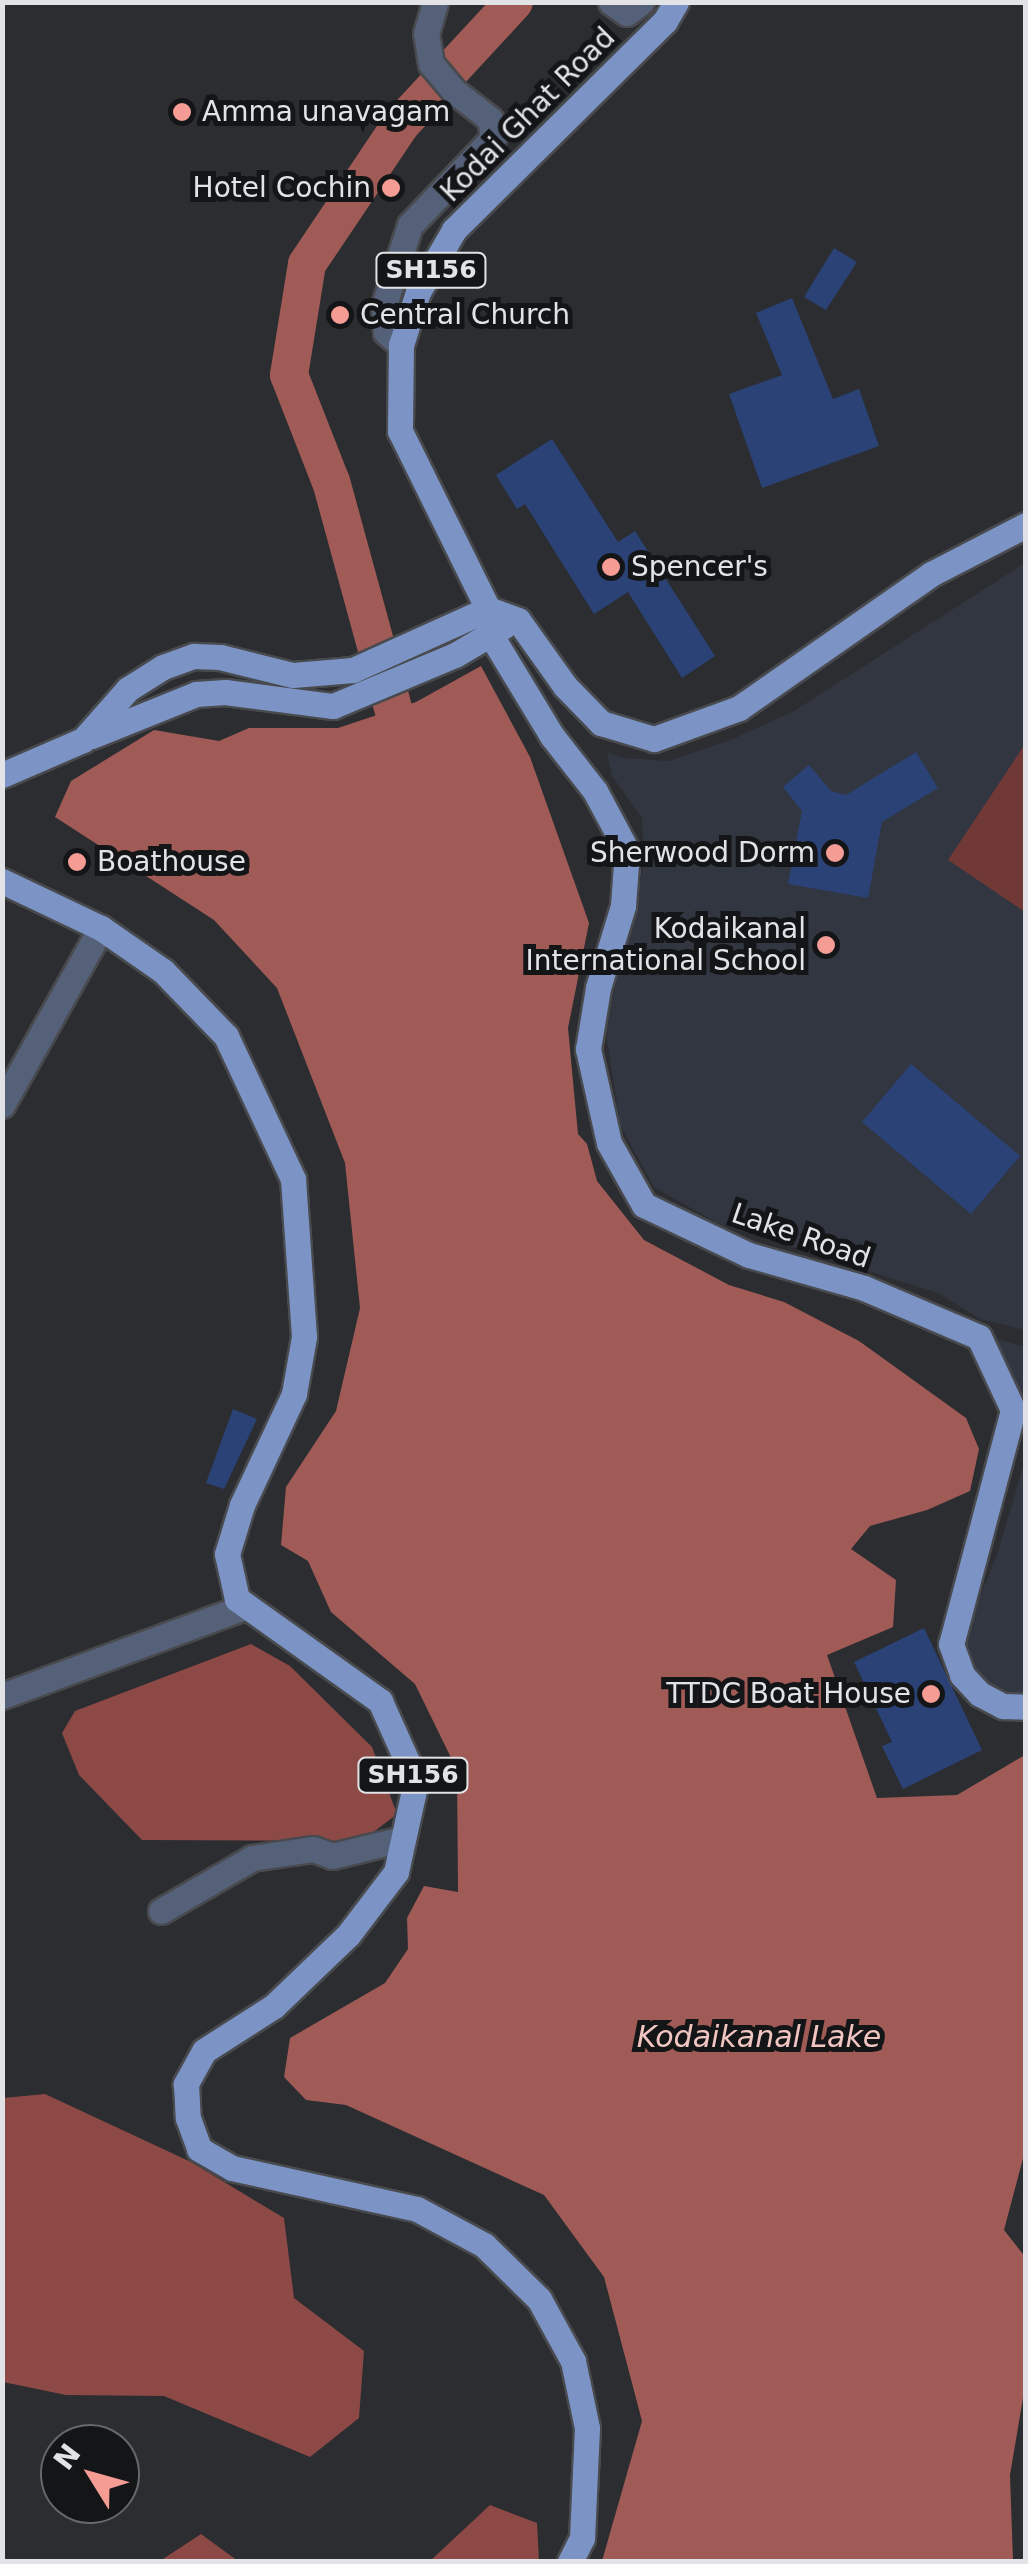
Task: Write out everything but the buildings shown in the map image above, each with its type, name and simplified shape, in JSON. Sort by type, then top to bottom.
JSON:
[{"type":"main road","name":"Kodai Ghat Road","points":[[489,621],[400,431],[402,346],[418,292],[454,230],[665,21],[676,2]]},
{"type":"main road","points":[[82,740],[128,689],[163,667],[194,656],[220,657],[292,674],[352,670],[442,630],[518,620],[565,686],[602,723],[654,739],[739,708],[931,574],[1026,525]]},
{"type":"main road","points":[[2,775],[196,694],[225,692],[332,706],[455,655],[489,621]]},
{"type":"main road","name":"Lake Road","points":[[489,621],[552,736],[595,790],[627,851],[623,906],[598,988],[588,1049],[609,1143],[644,1204],[749,1256],[864,1288],[979,1337],[1013,1410],[951,1644],[962,1675],[980,1694],[1003,1706],[1026,1706]]},
{"type":"main road","points":[[2,881],[101,928],[163,970],[226,1036],[293,1180],[304,1337],[294,1394],[242,1506],[228,1554],[237,1599],[246,1606]]},
{"type":"main road","name":"SH156","points":[[246,1606],[380,1701],[416,1780],[396,1872],[348,1935],[274,2006],[204,2051],[186,2084],[188,2118],[199,2149],[232,2168],[417,2209],[484,2245],[539,2299],[573,2361],[587,2428],[582,2538],[570,2562]]},
{"type":"street","points":[[402,346],[386,332],[384,304],[410,225],[493,138],[490,119],[454,92],[431,64],[426,34],[435,2]]},
{"type":"street","points":[[611,2],[627,12],[641,2]]},
{"type":"street","points":[[2,1105],[101,928]]},
{"type":"street","points":[[2,1696],[246,1606]]},
{"type":"street","points":[[160,1911],[252,1858],[313,1850],[332,1856],[403,1840]]},
{"type":"shaded area","name":"Kodaikanal International School","points":[[1025,563],[1025,1330],[980,1319],[938,1293],[719,1224],[654,1187],[620,1125],[605,1026],[636,907],[644,858],[642,818],[612,776],[607,752],[624,758],[669,761],[733,739],[794,711]]},
{"type":"shaded area","points":[[1025,744],[1026,912],[948,860]]},
{"type":"shaded area","points":[[995,1338],[1025,1347],[1025,1407]]},
{"type":"shaded area","points":[[1025,1459],[1025,1692],[997,1694],[979,1674],[962,1641],[998,1552]]},
{"type":"shaded area","points":[[251,1644],[290,1666],[372,1747],[397,1814],[362,1841],[142,1840],[79,1775],[62,1733],[75,1711]]},
{"type":"shaded area","points":[[45,2094],[191,2162],[284,2218],[294,2298],[364,2351],[359,2418],[310,2457],[164,2396],[66,2395],[3,2382],[3,2098]]},
{"type":"shaded area","points":[[490,2505],[537,2523],[539,2561],[430,2561]]},
{"type":"shaded area","points":[[201,2534],[238,2561],[160,2561]]},
{"type":"water","name":"Kodaikanal Lake","points":[[481,666],[530,757],[589,923],[568,1028],[578,1134],[587,1144],[597,1181],[644,1240],[729,1285],[784,1302],[859,1341],[966,1418],[979,1449],[970,1491],[927,1510],[870,1526],[851,1549],[896,1580],[893,1627],[827,1655],[877,1798],[957,1795],[1025,1755],[1026,2147],[1004,2230],[1026,2258],[1025,2386],[1010,2475],[1013,2561],[602,2561],[642,2421],[604,2277],[544,2195],[346,2105],[306,2100],[284,2077],[290,2038],[385,1983],[408,1949],[407,1918],[424,1886],[458,1892],[457,1770],[415,1684],[331,1612],[308,1561],[281,1545],[286,1487],[336,1411],[360,1308],[345,1163],[277,988],[214,920],[55,817],[71,781],[154,730],[219,741],[249,728],[338,728],[416,702]]},
{"type":"waterway","points":[[407,759],[331,482],[289,375],[307,264],[401,124],[514,2]]},
{"type":"place","name":"Amma unavagam","points":[[182,112]]},
{"type":"place","name":"Hotel Cochin","points":[[391,188]]},
{"type":"place","name":"Central Church","points":[[340,315]]},
{"type":"place","name":"Spencer's","points":[[611,567]]},
{"type":"place","name":"Sherwood Dorm","points":[[835,853]]},
{"type":"place","name":"Boathouse","points":[[77,862]]},
{"type":"place","name":"Kodaikanal International School","points":[[826,945]]},
{"type":"place","name":"TTDC Boat House","points":[[931,1694]]}]
